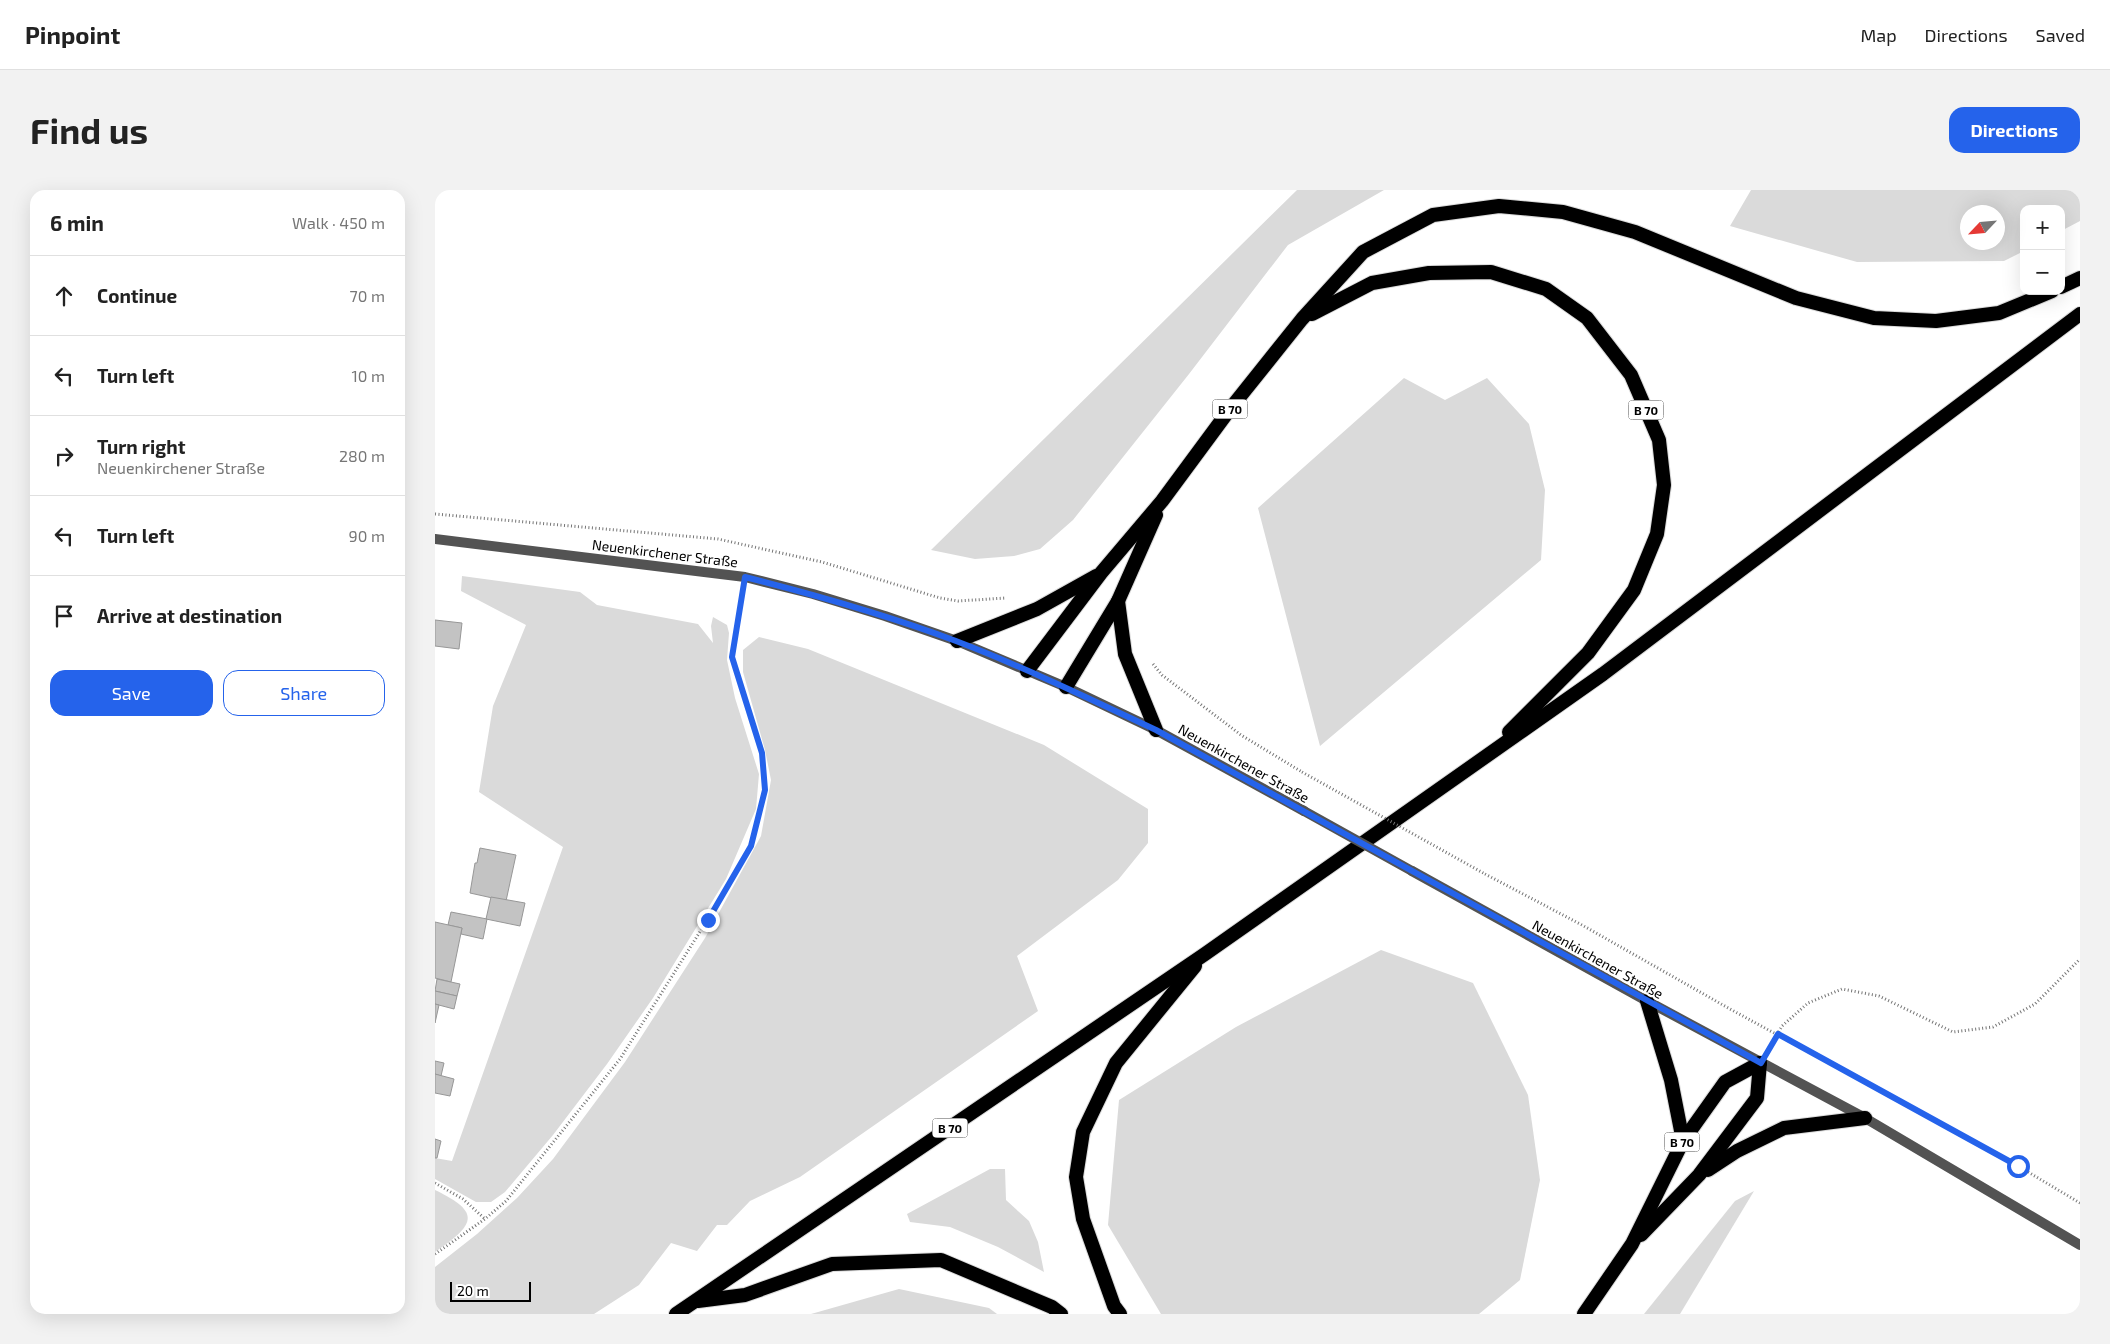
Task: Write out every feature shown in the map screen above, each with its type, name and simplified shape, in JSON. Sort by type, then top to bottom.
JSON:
[{"type":"highway","name":"B 70","points":[[1027,671],[1101,573],[1162,500],[1230,409],[1302,320],[1363,252],[1433,215],[1499,206],[1563,212],[1635,232],[1796,298],[1874,318],[1936,321],[1999,313],[2042,295]]},
{"type":"highway","name":"B 70","points":[[1302,320],[1372,283],[1429,273],[1491,272],[1546,289],[1587,318],[1631,374],[1659,440],[1664,485],[1657,534],[1634,590],[1588,653],[1482,759]]},
{"type":"highway","points":[[2065,285],[2080,278]]},
{"type":"highway","name":"B 70","points":[[676,1314],[1205,954],[1603,674],[2080,314]]},
{"type":"highway","name":"B 70","points":[[1066,687],[1117,601],[1162,500]]},
{"type":"highway","name":"B 70","points":[[957,641],[1037,609],[1101,573]]},
{"type":"highway","points":[[1117,601],[1125,654],[1156,730]]},
{"type":"highway","name":"B 70","points":[[1120,1314],[1114,1306],[1083,1219],[1076,1177],[1083,1132],[1116,1062],[1205,954]]},
{"type":"highway","name":"B 70","points":[[1647,1001],[1671,1080],[1683,1141]]},
{"type":"highway","name":"B 70","points":[[1584,1314],[1632,1244],[1683,1141],[1725,1082],[1761,1063]]},
{"type":"highway","name":"B 70","points":[[1632,1244],[1699,1175],[1757,1098],[1761,1063]]},
{"type":"highway","name":"B 70","points":[[1699,1175],[1737,1151],[1784,1128],[1865,1118]]},
{"type":"highway","name":"B 70","points":[[695,1302],[745,1295],[832,1264],[941,1260],[1052,1307],[1061,1314]]},
{"type":"street","name":"Neuenkirchener Straße","points":[[435,540],[745,577],[813,594],[885,616],[957,641],[1066,687],[1156,730],[1647,1001],[1865,1118],[2080,1245]]},
{"type":"path","points":[[435,1254],[485,1219],[506,1200],[619,1059],[708,920],[751,846],[765,790],[762,753],[732,657],[745,577]]},
{"type":"path","points":[[1302,772],[2018,1166],[2080,1204]]},
{"type":"path","points":[[1761,1063],[1782,1026],[1808,1003],[1842,989],[1879,996],[1953,1032],[1993,1027],[2035,1004],[2080,960]]},
{"type":"path","points":[[435,1183],[463,1199],[485,1219]]},
{"type":"shaded area","points":[[1297,190],[1384,190],[1288,245],[1073,520],[1040,549],[1014,556],[975,559],[931,550]]},
{"type":"shaded area","points":[[1751,190],[2080,190],[2080,221],[2065,229],[2065,205],[2020,205],[2020,253],[2004,261],[1857,262],[1730,226]]},
{"type":"shaded area","points":[[1404,378],[1445,400],[1487,378],[1529,424],[1545,490],[1541,560],[1320,746],[1258,508]]},
{"type":"shaded area","points":[[462,576],[580,592],[597,605],[698,624],[713,643],[711,626],[713,617],[727,625],[729,633],[727,660],[735,698],[759,774],[756,809],[726,879],[653,998],[607,1064],[553,1135],[505,1192],[491,1202],[476,1202],[435,1179],[435,1158],[452,1161],[563,847],[479,792],[493,706],[526,625],[461,591]]},
{"type":"shaded area","points":[[759,637],[808,649],[1044,745],[1148,809],[1148,843],[1118,880],[1017,956],[1038,1011],[800,1177],[750,1201],[727,1225],[717,1225],[697,1251],[671,1243],[639,1285],[594,1314],[435,1314],[435,1267],[477,1234],[517,1198],[553,1159],[625,1062],[705,938],[761,836],[771,780],[765,750],[743,672],[743,650]]},
{"type":"shaded area","points":[[1381,950],[1473,983],[1528,1095],[1540,1180],[1520,1280],[1479,1314],[1161,1314],[1108,1225],[1119,1100],[1236,1027]]},
{"type":"shaded area","points":[[990,1169],[1005,1169],[1006,1200],[1029,1221],[1038,1242],[1044,1272],[998,1247],[950,1227],[910,1222],[907,1214]]},
{"type":"shaded area","points":[[435,1190],[461,1206],[468,1220],[465,1227],[458,1234],[435,1252]]},
{"type":"shaded area","points":[[1754,1191],[1680,1314],[1644,1314],[1735,1201]]},
{"type":"shaded area","points":[[899,1289],[989,1308],[997,1314],[811,1314]]},
{"type":"building","points":[[435,620],[462,623],[459,649],[435,646]]},
{"type":"building","points":[[480,848],[516,855],[506,901],[470,893],[475,863],[477,863]]},
{"type":"building","points":[[491,897],[525,903],[520,926],[486,919]]},
{"type":"building","points":[[451,912],[487,919],[483,939],[461,934],[462,928],[448,925]]},
{"type":"building","points":[[435,922],[462,928],[451,982],[435,978]]},
{"type":"building","points":[[437,979],[460,984],[457,996],[435,991]]},
{"type":"building","points":[[435,991],[457,996],[454,1009],[435,1004]]},
{"type":"building","points":[[435,1004],[439,1005],[435,1023]]},
{"type":"building","points":[[435,1061],[444,1063],[441,1076],[435,1074]]},
{"type":"building","points":[[435,1074],[454,1079],[450,1096],[435,1093]]},
{"type":"building","points":[[435,1139],[441,1141],[437,1158],[435,1158]]},
{"type":"route","points":[[708,920],[751,846],[765,790],[762,753],[732,657],[745,577],[813,594],[885,616],[957,641],[1066,687],[1156,730],[1761,1063],[1778,1034],[2018,1166]]}]
